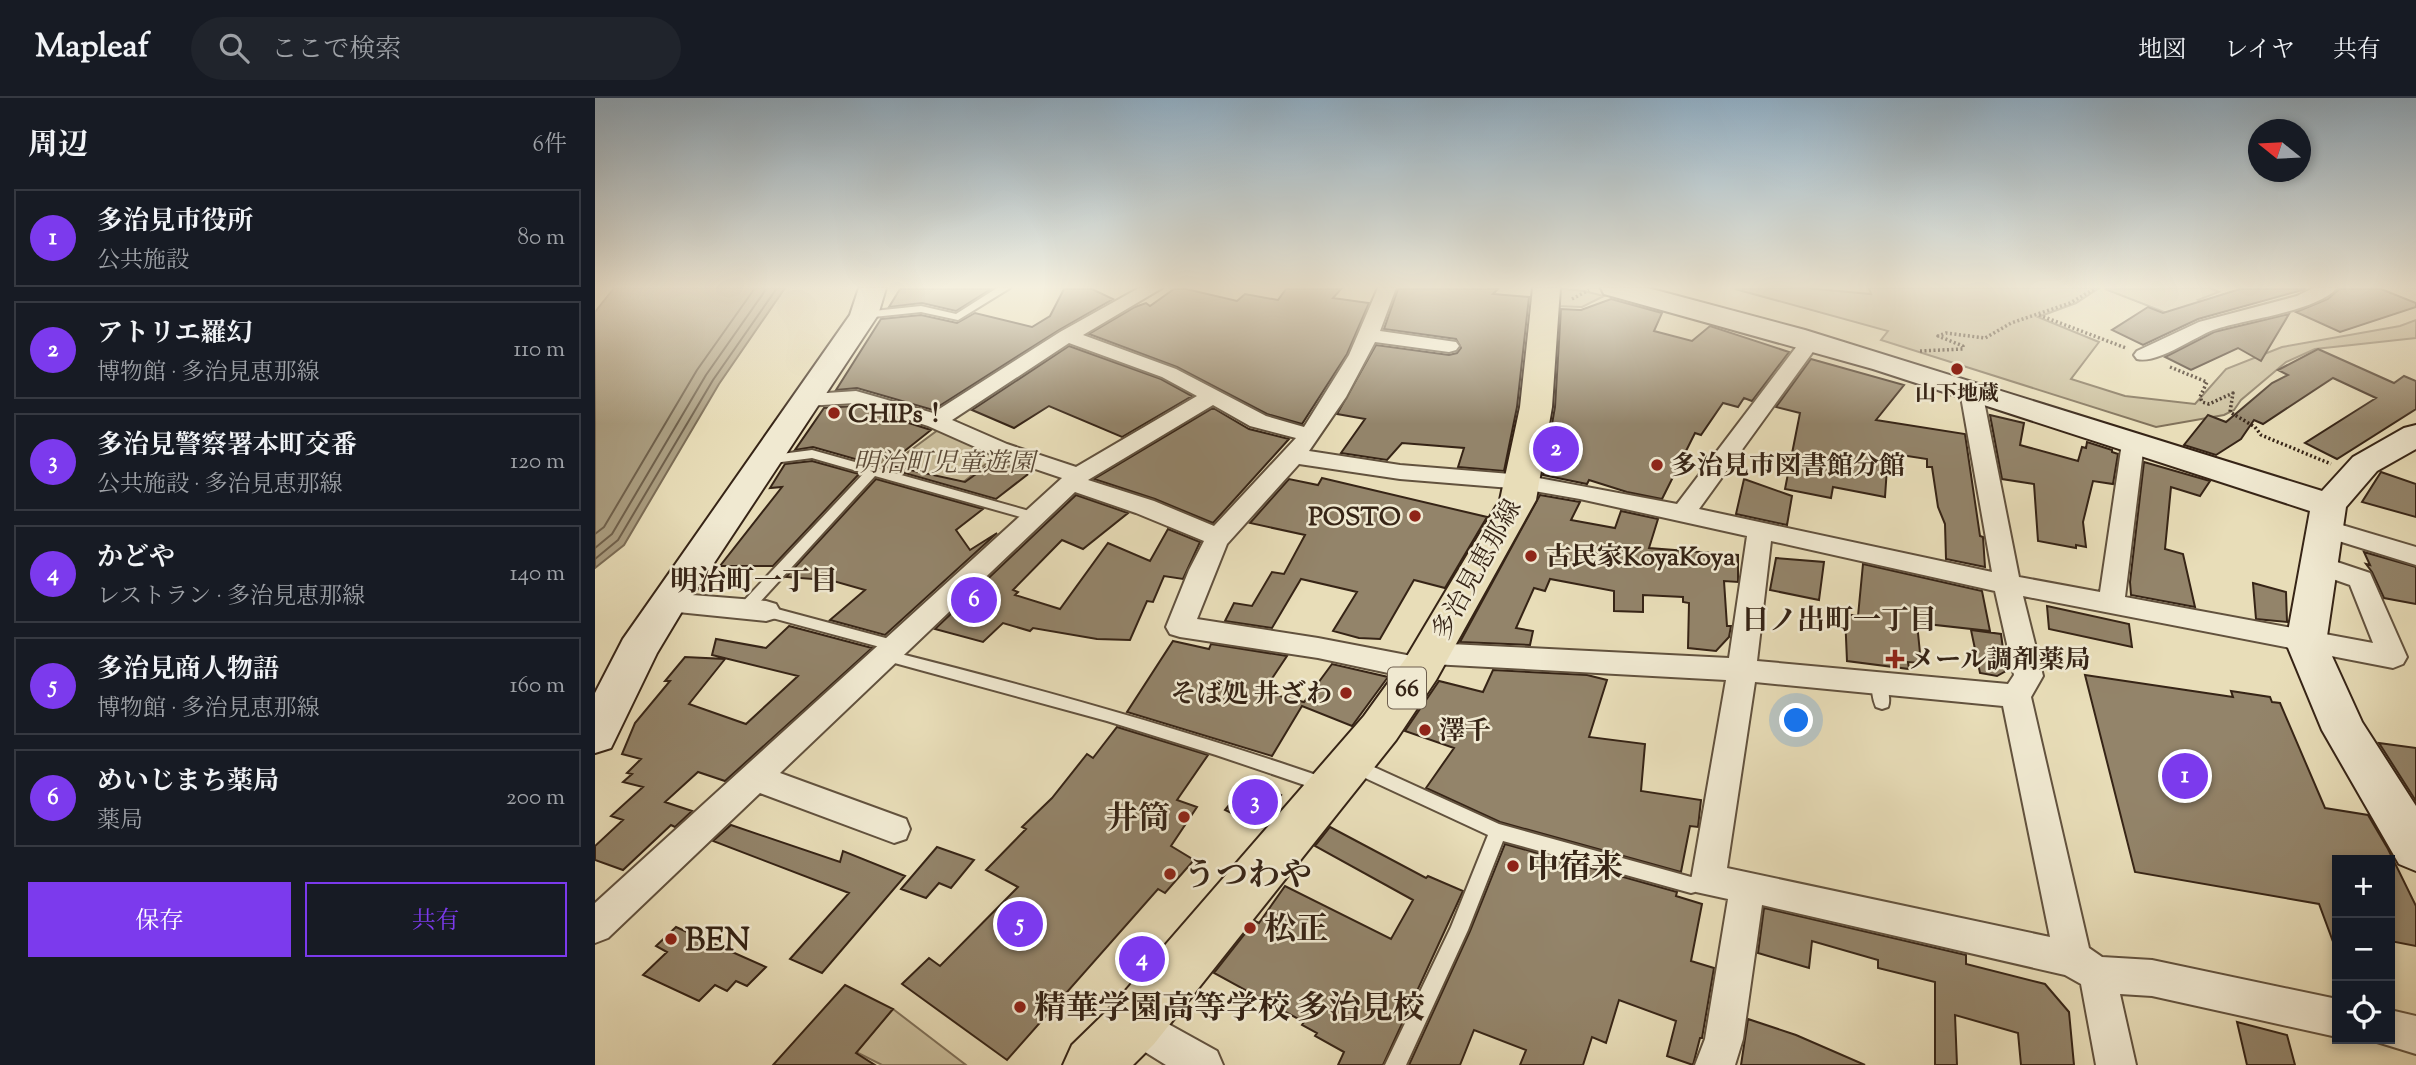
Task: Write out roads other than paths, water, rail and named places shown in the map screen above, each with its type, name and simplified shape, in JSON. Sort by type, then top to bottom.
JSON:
[{"type":"main road","name":"多治見恵那線","points":[[1092,1065],[1134,1024],[1380,727],[1425,661],[1518,500],[1536,408],[1543,333]]},
{"type":"street","points":[[595,735],[638,650],[667,603],[849,333]]},
{"type":"street","points":[[936,421],[1072,333]]},
{"type":"street","points":[[1371,333],[1339,394],[1310,435],[1219,538],[1204,566],[1180,626],[1318,648],[1425,661],[1742,670],[1880,694],[2016,696]]},
{"type":"street","points":[[1780,333],[2133,443],[2324,533],[2416,556]]},
{"type":"street","points":[[2144,355],[2191,333]]},
{"type":"street","points":[[1067,336],[1169,373],[1258,421],[1310,435]]},
{"type":"street","points":[[1370,336],[1449,346]]},
{"type":"street","points":[[1683,514],[1810,342]]},
{"type":"street","points":[[1971,391],[2007,584],[2029,676],[2016,696],[2085,966],[2116,1065]]},
{"type":"street","points":[[806,400],[856,397],[936,421],[1219,538]]},
{"type":"street","points":[[595,926],[1075,479],[1211,397]]},
{"type":"street","points":[[2416,435],[2365,464],[2355,474],[2324,533],[2306,643],[2344,730],[2416,849]]},
{"type":"street","points":[[2111,605],[2133,443]]},
{"type":"street","points":[[1293,456],[1399,472],[1523,482],[2111,605],[2393,657],[2361,579],[2324,533]]},
{"type":"street","points":[[1760,531],[1742,670],[1708,881],[1896,909],[2085,966],[2332,1017]]},
{"type":"street","points":[[667,603],[755,611]]},
{"type":"street","points":[[754,777],[894,829]]},
{"type":"street","points":[[1715,1065],[1724,1039],[1748,886]]},
{"type":"street","points":[[1134,1024],[1203,1065]]},
{"type":"street","points":[[2395,1030],[2416,1035]]},
{"type":"lane","points":[[764,460],[812,454],[1035,517]]},
{"type":"lane","points":[[872,471],[755,611],[888,644],[885,655],[1077,706],[1249,756],[1340,775],[1498,832],[1691,885],[1708,881]]},
{"type":"lane","points":[[1395,1065],[1459,930],[1498,832]]},
{"type":"water","points":[[595,333],[754,333],[719,384],[624,545],[595,568]]},
{"type":"place","name":"山下地蔵","points":[[1957,369]]},
{"type":"place","name":"CHIPs！","points":[[834,413]]},
{"type":"place","name":"アトリエ羅幻","points":[[1556,449]]},
{"type":"place","name":"多治見市図書館分館","points":[[1657,465]]},
{"type":"place","name":"POSTO","points":[[1415,516]]},
{"type":"place","name":"古民家KoyaKoya","points":[[1531,556]]},
{"type":"place","name":"めいじまち薬局","points":[[974,600]]},
{"type":"place","name":"メール調剤薬局","points":[[1895,659]]},
{"type":"place","name":"そば処 井ざわ","points":[[1346,693]]},
{"type":"place","name":"澤千","points":[[1425,730]]},
{"type":"place","name":"多治見市役所","points":[[2185,776]]},
{"type":"place","name":"多治見警察署本町交番","points":[[1255,802]]},
{"type":"place","name":"井筒","points":[[1184,817]]},
{"type":"place","name":"中宿来","points":[[1513,866]]},
{"type":"place","name":"うつわや","points":[[1170,874]]},
{"type":"place","name":"多治見商人物語","points":[[1020,924]]},
{"type":"place","name":"松正","points":[[1250,928]]},
{"type":"place","name":"BEN","points":[[671,939]]},
{"type":"place","name":"かどや","points":[[1142,959]]},
{"type":"place","name":"精華学園高等学校 多治見校","points":[[1020,1007]]},
{"type":"district","name":"明治町一丁目","points":[[754,580]]},
{"type":"district","name":"日ノ出町一丁目","points":[[1839,619]]},
{"type":"park label","name":"明治町児童遊園","points":[[944,462]]}]
